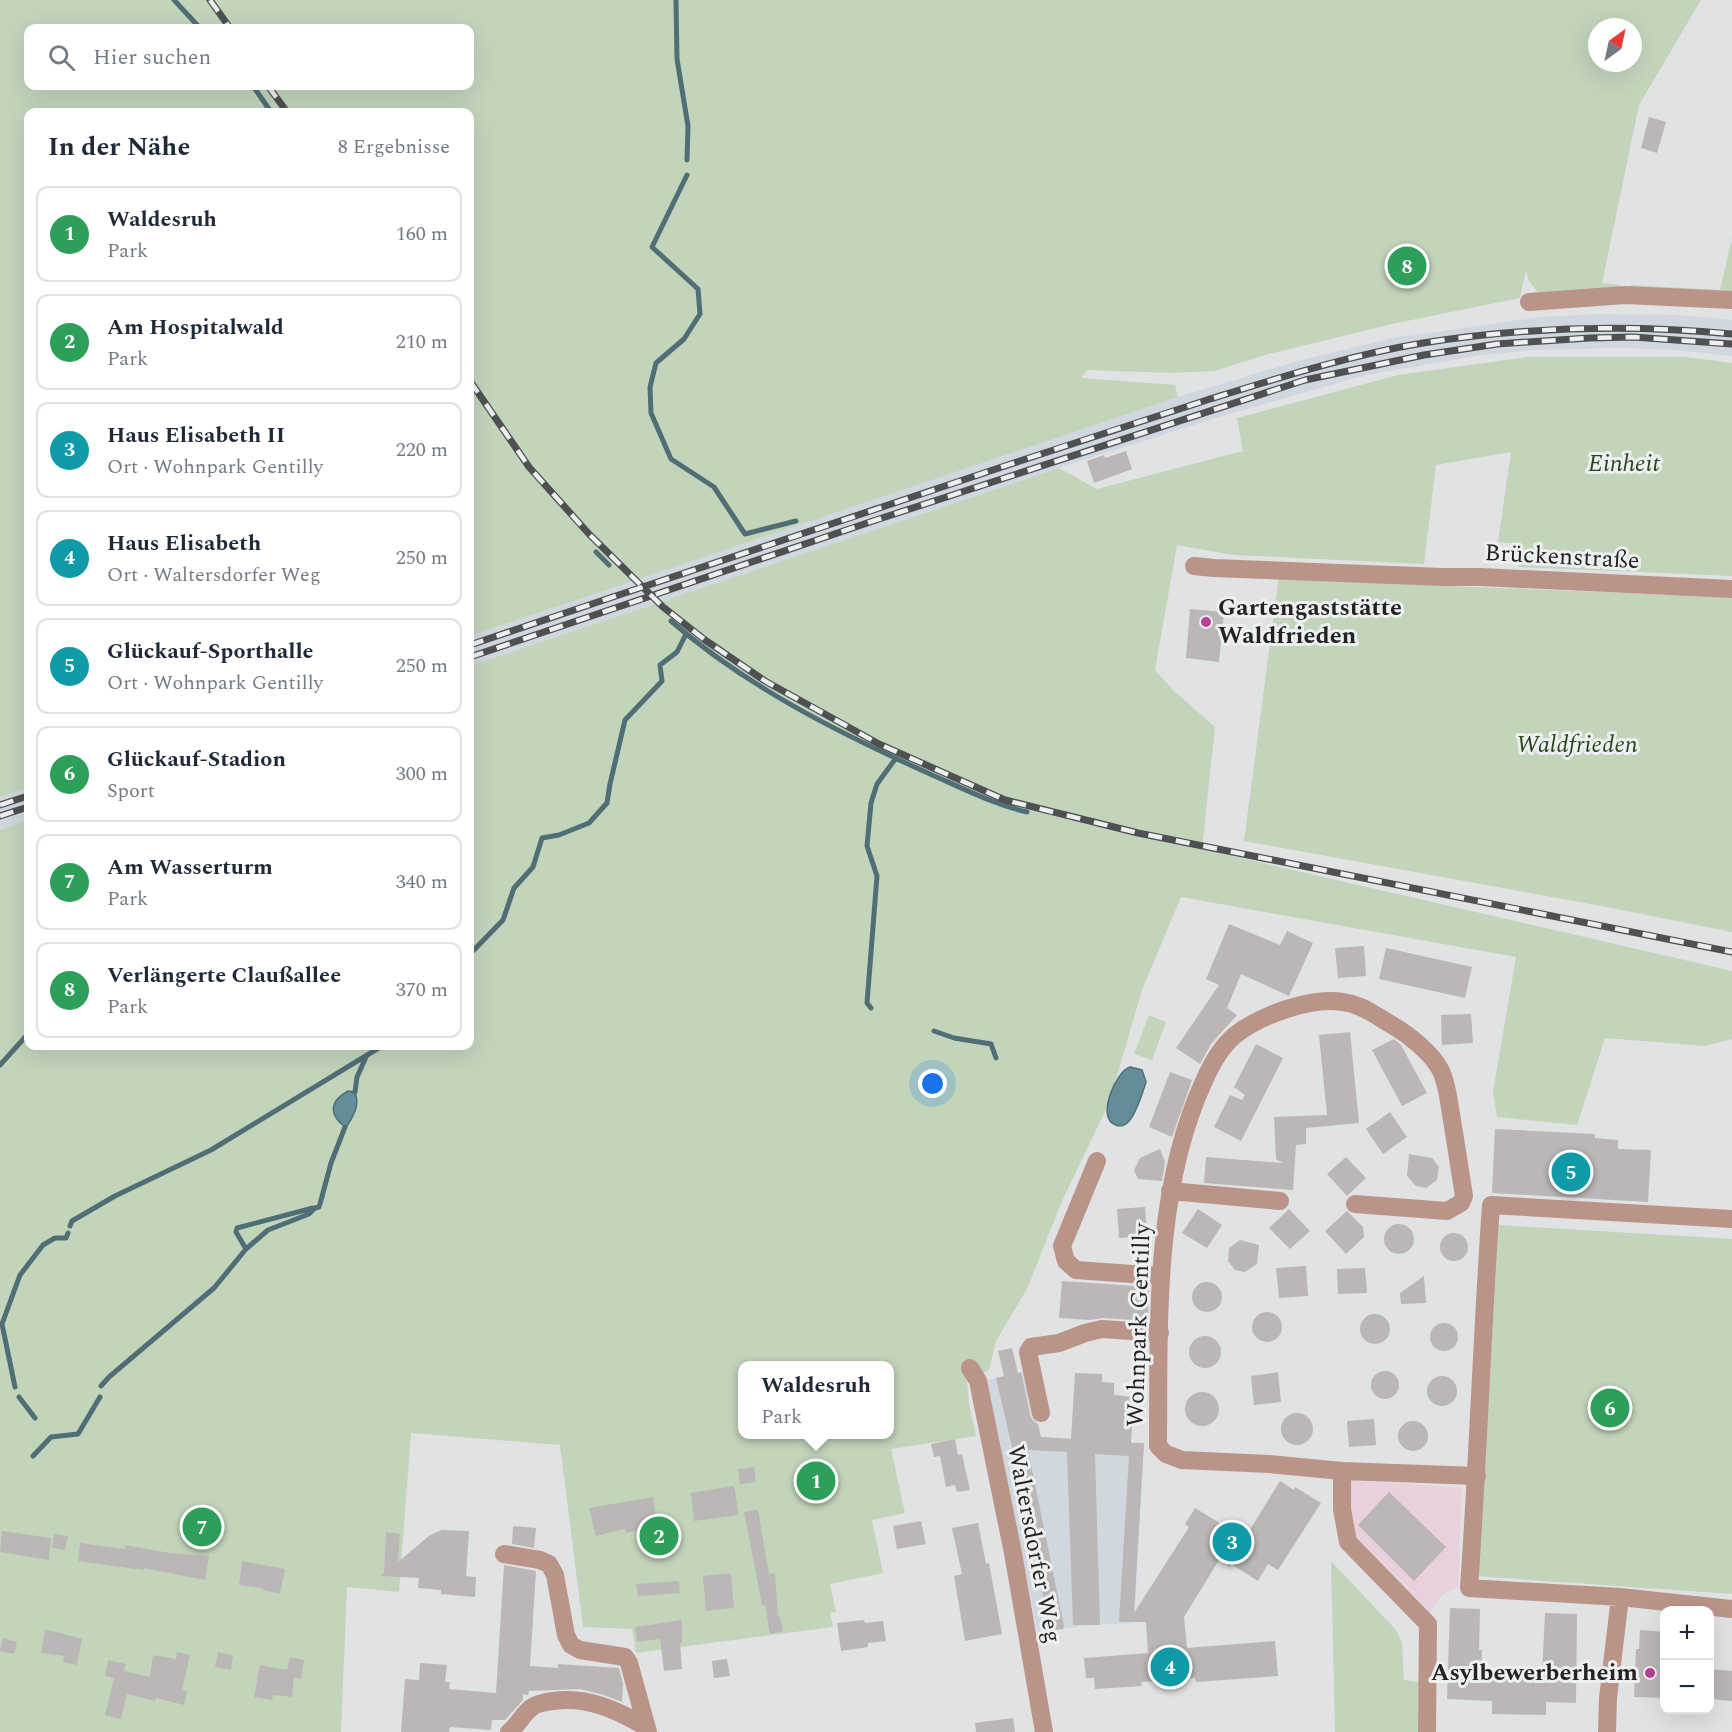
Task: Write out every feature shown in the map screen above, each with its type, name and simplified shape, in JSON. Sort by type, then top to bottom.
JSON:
[{"type":"street","points":[[1529,302],[1625,295],[1732,300]]},
{"type":"street","name":"Brückenstraße","points":[[1194,566],[1222,569],[1481,577],[1732,590]]},
{"type":"street","name":"Wohnpark Gentilly","points":[[1464,1196],[1447,1091],[1441,1070],[1428,1054],[1401,1031],[1357,1006],[1327,1001],[1292,1006],[1233,1036],[1215,1058],[1202,1084],[1182,1141],[1170,1191],[1160,1276],[1158,1446],[1166,1454],[1182,1460],[1269,1464],[1342,1471],[1476,1476]]},
{"type":"street","points":[[1097,1161],[1062,1246],[1066,1261],[1076,1270],[1160,1276]]},
{"type":"street","name":"Wohnpark Gentilly","points":[[1170,1191],[1280,1201]]},
{"type":"street","points":[[1355,1204],[1447,1211],[1461,1203],[1464,1196],[1491,1205],[1732,1220]]},
{"type":"street","points":[[1491,1205],[1469,1588],[1620,1597],[1732,1609]]},
{"type":"street","points":[[1041,1413],[1028,1352],[1030,1347],[1059,1343],[1102,1329],[1160,1333]]},
{"type":"street","name":"Waltersdorfer Weg","points":[[970,1368],[978,1381],[1001,1491],[1044,1732]]},
{"type":"street","points":[[1342,1471],[1342,1509],[1348,1542],[1428,1624],[1427,1732]]},
{"type":"street","points":[[504,1554],[540,1560],[549,1564],[555,1575],[566,1635],[571,1645],[580,1650],[625,1657],[629,1663],[647,1729]]},
{"type":"street","points":[[1607,1732],[1608,1698],[1620,1597]]},
{"type":"street","points":[[509,1732],[531,1707],[558,1700],[594,1703],[631,1718],[647,1729]]},
{"type":"shaded area","points":[[1598,314],[1680,315],[1732,320],[1732,356],[1677,350],[1620,348],[1537,350],[1482,355],[1366,375],[1213,419],[1077,462],[474,665],[474,635],[1178,397],[1298,361],[1393,338],[1540,317]]},
{"type":"shaded area","points":[[24,788],[24,821],[0,830],[0,797]]},
{"type":"shaded area","points":[[1026,1371],[1037,1422],[1023,1426],[1025,1436],[1144,1443],[1134,1623],[1086,1625],[1038,1633],[984,1381]]},
{"type":"shaded area","points":[[1351,1480],[1462,1488],[1458,1586],[1442,1595],[1430,1611],[1355,1536],[1350,1514]]},
{"type":"green space","points":[[0,0],[1701,0],[1639,105],[1602,283],[1620,285],[1617,292],[1542,298],[1529,281],[1526,270],[1520,298],[1392,324],[1265,355],[1214,371],[1172,373],[1087,370],[1081,378],[1175,385],[1178,397],[474,635],[474,108],[24,108],[24,788],[0,797]]},
{"type":"green space","points":[[1732,238],[1732,295],[1629,292],[1630,285],[1720,290]]},
{"type":"green space","name":"Einheit","points":[[1527,357],[1686,357],[1732,363],[1732,576],[1518,567],[1519,544],[1498,542],[1511,452],[1436,465],[1424,564],[1234,555],[1177,545],[1155,670],[1173,690],[1215,727],[1202,849],[1732,971],[1732,1039],[1705,1046],[1605,1038],[1577,1125],[1497,1117],[1493,1092],[1516,957],[1181,897],[1142,990],[1109,1103],[1062,1201],[1027,1289],[996,1341],[989,1370],[967,1381],[976,1436],[891,1449],[905,1513],[872,1520],[883,1573],[830,1584],[836,1612],[830,1613],[833,1627],[636,1653],[632,1629],[583,1627],[560,1445],[411,1433],[399,1592],[347,1587],[341,1732],[0,1732],[0,830],[24,821],[24,1050],[474,1050],[474,665],[1059,468],[1097,489],[1243,451],[1237,418],[1398,375]]},
{"type":"green space","name":"Waldfrieden","points":[[1279,575],[1449,586],[1732,597],[1732,932],[1244,841]]},
{"type":"green space","points":[[1149,1015],[1166,1022],[1152,1060],[1134,1054]]},
{"type":"green space","points":[[1499,1225],[1732,1239],[1732,1594],[1476,1576]]},
{"type":"green space","points":[[1331,1561],[1396,1630],[1402,1643],[1404,1680],[1419,1682],[1418,1732],[1335,1732]]},
{"type":"water","points":[[1130,1067],[1142,1070],[1146,1082],[1132,1117],[1125,1125],[1118,1126],[1110,1121],[1107,1114],[1110,1095],[1119,1077]]},
{"type":"water","points":[[348,1091],[355,1092],[357,1106],[345,1127],[336,1117],[333,1108],[338,1099]]},
{"type":"building","points":[[1649,117],[1666,122],[1657,153],[1641,148]]},
{"type":"building","points":[[1126,451],[1132,469],[1094,483],[1087,461]]},
{"type":"building","points":[[1190,609],[1224,612],[1219,662],[1186,658]]},
{"type":"building","points":[[1229,924],[1280,945],[1287,931],[1313,943],[1289,996],[1241,974],[1227,1008],[1237,1015],[1211,1044],[1200,1064],[1176,1048],[1219,985],[1206,979]]},
{"type":"building","points":[[1364,946],[1366,976],[1338,978],[1335,948]]},
{"type":"building","points":[[1386,948],[1472,967],[1465,998],[1379,979]]},
{"type":"building","points":[[1471,1014],[1473,1043],[1442,1045],[1441,1015]]},
{"type":"building","points":[[1350,1032],[1359,1123],[1306,1128],[1306,1144],[1296,1145],[1293,1190],[1204,1183],[1206,1157],[1283,1163],[1276,1159],[1274,1117],[1327,1115],[1319,1035]]},
{"type":"building","points":[[1394,1039],[1401,1045],[1427,1093],[1402,1106],[1372,1050]]},
{"type":"building","points":[[1256,1044],[1283,1058],[1241,1141],[1214,1127],[1230,1095],[1242,1100],[1245,1095],[1234,1087]]},
{"type":"building","points":[[1170,1072],[1192,1080],[1172,1137],[1149,1127]]},
{"type":"building","points":[[1390,1112],[1407,1137],[1383,1154],[1366,1129]]},
{"type":"building","points":[[1495,1129],[1595,1134],[1595,1138],[1618,1140],[1618,1149],[1651,1150],[1648,1202],[1492,1193]]},
{"type":"building","points":[[1160,1149],[1165,1162],[1162,1181],[1138,1179],[1134,1170],[1140,1158]]},
{"type":"building","points":[[1409,1154],[1432,1158],[1439,1167],[1437,1180],[1426,1188],[1416,1186],[1407,1176]]},
{"type":"building","points":[[1346,1157],[1366,1178],[1347,1196],[1327,1174]]},
{"type":"building","points":[[1145,1207],[1147,1236],[1119,1238],[1117,1209]]},
{"type":"building","points":[[1198,1209],[1222,1225],[1207,1248],[1182,1233]]},
{"type":"building","points":[[1289,1209],[1310,1231],[1290,1249],[1269,1228]]},
{"type":"building","points":[[1347,1211],[1363,1227],[1364,1237],[1346,1254],[1325,1231]]},
{"type":"building","points":[[1399,1224],[1409,1229],[1414,1239],[1409,1249],[1399,1254],[1389,1249],[1384,1239],[1389,1229]]},
{"type":"building","points":[[1454,1233],[1464,1237],[1468,1247],[1464,1257],[1454,1261],[1444,1257],[1440,1247],[1444,1237]]},
{"type":"building","points":[[1240,1240],[1259,1245],[1257,1264],[1245,1272],[1235,1270],[1228,1261],[1229,1248]]},
{"type":"building","points":[[1306,1266],[1308,1296],[1279,1298],[1276,1268]]},
{"type":"building","points":[[1365,1268],[1367,1293],[1338,1294],[1337,1269]]},
{"type":"building","points":[[1424,1276],[1426,1303],[1401,1304],[1400,1293]]},
{"type":"building","points":[[1062,1281],[1149,1287],[1148,1321],[1059,1318]]},
{"type":"building","points":[[1207,1282],[1218,1286],[1222,1297],[1218,1308],[1207,1312],[1196,1308],[1192,1297],[1196,1286]]},
{"type":"building","points":[[1267,1312],[1273,1313],[1281,1321],[1281,1333],[1273,1341],[1267,1342],[1261,1341],[1253,1333],[1252,1327],[1253,1321],[1261,1313]]},
{"type":"building","points":[[1375,1314],[1386,1318],[1390,1329],[1386,1340],[1375,1344],[1364,1340],[1360,1329],[1364,1318]]},
{"type":"building","points":[[1444,1323],[1454,1327],[1458,1337],[1454,1347],[1444,1351],[1434,1347],[1430,1337],[1434,1327]]},
{"type":"building","points":[[1205,1336],[1216,1341],[1221,1352],[1216,1363],[1205,1368],[1194,1363],[1189,1352],[1194,1341]]},
{"type":"building","points":[[1012,1348],[1018,1373],[1021,1372],[1030,1415],[1038,1424],[1041,1437],[1071,1439],[1075,1373],[1102,1374],[1102,1382],[1114,1383],[1114,1395],[1134,1397],[1131,1443],[1144,1443],[1134,1613],[1189,1527],[1185,1524],[1195,1508],[1223,1525],[1226,1520],[1248,1533],[1280,1481],[1294,1490],[1295,1487],[1321,1503],[1278,1570],[1268,1564],[1258,1581],[1231,1564],[1230,1567],[1219,1560],[1184,1617],[1187,1648],[1275,1641],[1278,1676],[1196,1682],[1195,1678],[1141,1682],[1142,1686],[1095,1689],[1094,1678],[1086,1678],[1084,1658],[1148,1653],[1146,1622],[1119,1622],[1129,1456],[1095,1454],[1100,1625],[1073,1625],[1067,1452],[1028,1450],[1064,1626],[1063,1629],[1048,1630],[1019,1477],[996,1378],[1004,1376],[998,1351]]},
{"type":"building","points":[[1385,1371],[1395,1375],[1399,1385],[1395,1395],[1385,1399],[1375,1395],[1371,1385],[1375,1375]]},
{"type":"building","points":[[1278,1372],[1281,1402],[1254,1405],[1251,1376]]},
{"type":"building","points":[[1442,1376],[1448,1377],[1456,1385],[1456,1397],[1448,1405],[1442,1406],[1436,1405],[1428,1397],[1427,1391],[1428,1385],[1436,1377]]},
{"type":"building","points":[[1202,1392],[1214,1397],[1219,1409],[1214,1421],[1202,1426],[1190,1421],[1185,1409],[1190,1397]]},
{"type":"building","points":[[1297,1413],[1309,1417],[1313,1429],[1309,1441],[1297,1445],[1285,1441],[1281,1429],[1285,1417]]},
{"type":"building","points":[[1374,1419],[1376,1445],[1349,1447],[1347,1421]]},
{"type":"building","points":[[1413,1421],[1419,1422],[1427,1430],[1427,1442],[1419,1450],[1413,1451],[1407,1450],[1399,1442],[1398,1436],[1399,1430],[1407,1422]]},
{"type":"building","points":[[955,1439],[958,1455],[962,1454],[970,1490],[957,1492],[955,1485],[946,1487],[940,1456],[934,1457],[931,1444]]},
{"type":"building","points":[[754,1467],[756,1482],[740,1484],[738,1469]]},
{"type":"building","points":[[734,1486],[739,1515],[694,1521],[691,1493]]},
{"type":"building","points":[[1389,1492],[1446,1547],[1414,1581],[1358,1525]]},
{"type":"building","points":[[653,1497],[657,1527],[625,1533],[625,1529],[596,1536],[589,1508]]},
{"type":"building","points":[[758,1510],[769,1574],[775,1573],[778,1617],[780,1617],[783,1631],[770,1634],[744,1512]]},
{"type":"building","points":[[921,1521],[926,1544],[897,1549],[893,1526]]},
{"type":"building","points":[[978,1523],[986,1564],[989,1563],[1002,1634],[965,1641],[954,1576],[962,1574],[952,1528]]},
{"type":"building","points":[[513,1526],[536,1528],[534,1548],[512,1544]]},
{"type":"building","points":[[442,1530],[469,1531],[466,1576],[476,1577],[475,1597],[441,1594],[441,1590],[418,1588],[419,1578],[380,1576],[384,1573],[386,1532],[400,1534],[398,1562],[430,1535]]},
{"type":"building","points":[[2,1531],[51,1538],[49,1560],[0,1552]]},
{"type":"building","points":[[54,1534],[68,1536],[65,1550],[52,1548]]},
{"type":"building","points":[[80,1543],[125,1549],[125,1545],[170,1553],[209,1556],[205,1580],[144,1568],[144,1570],[78,1561]]},
{"type":"building","points":[[242,1561],[285,1569],[280,1594],[262,1590],[263,1588],[239,1585]]},
{"type":"building","points":[[504,1565],[536,1571],[530,1666],[558,1668],[558,1664],[619,1668],[623,1684],[622,1702],[580,1689],[529,1691],[528,1695],[523,1694],[523,1700],[505,1720],[492,1720],[491,1730],[450,1727],[449,1732],[401,1732],[405,1679],[419,1680],[420,1663],[447,1665],[445,1682],[450,1682],[449,1689],[496,1693]]},
{"type":"building","points":[[731,1573],[734,1608],[706,1611],[703,1576]]},
{"type":"building","points":[[679,1581],[680,1593],[638,1596],[636,1584]]},
{"type":"building","points":[[1450,1608],[1480,1609],[1481,1674],[1542,1676],[1545,1613],[1577,1614],[1576,1703],[1546,1702],[1546,1715],[1492,1714],[1492,1701],[1447,1699]]},
{"type":"building","points":[[682,1620],[682,1643],[680,1643],[682,1669],[664,1671],[660,1639],[637,1642],[635,1627]]},
{"type":"building","points":[[864,1620],[865,1623],[883,1621],[886,1641],[868,1643],[868,1647],[841,1651],[837,1623]]},
{"type":"building","points":[[45,1629],[82,1639],[77,1665],[63,1662],[64,1656],[41,1653]]},
{"type":"building","name":"Asylbewerberheim","points":[[1640,1630],[1660,1632],[1660,1698],[1634,1697],[1636,1649],[1639,1649]]},
{"type":"building","points":[[3,1638],[17,1642],[14,1654],[0,1651]]},
{"type":"building","points":[[177,1652],[190,1655],[182,1690],[187,1692],[184,1705],[127,1694],[121,1719],[105,1715],[114,1678],[105,1676],[108,1660],[126,1664],[124,1671],[150,1677],[153,1655],[176,1659]]},
{"type":"building","points":[[218,1652],[233,1655],[231,1670],[215,1667]]},
{"type":"building","points":[[290,1657],[304,1660],[301,1679],[294,1677],[292,1697],[273,1695],[272,1700],[254,1697],[260,1665],[287,1670]]},
{"type":"building","points":[[727,1659],[730,1676],[714,1678],[712,1661]]},
{"type":"building","name":"Asylbewerberheim","points":[[1714,1669],[1732,1671],[1732,1701],[1714,1699]]},
{"type":"building","points":[[1013,1718],[1015,1732],[976,1732],[975,1723]]},
{"type":"waterway","points":[[174,0],[196,24]]},
{"type":"waterway","points":[[676,0],[677,59],[688,126],[687,160]]},
{"type":"waterway","points":[[256,90],[268,108]]},
{"type":"waterway","points":[[687,175],[652,247],[698,289],[700,314],[684,339],[656,363],[650,387],[651,413],[671,459],[714,487],[745,534],[796,521]]},
{"type":"waterway","points":[[596,552],[609,565]]},
{"type":"waterway","points":[[671,621],[700,645],[762,688],[828,725],[966,790],[1002,805],[1027,812]]},
{"type":"waterway","points":[[474,950],[503,920],[514,888],[533,867],[542,838],[559,835],[589,823],[607,803],[625,720],[662,681],[660,665],[677,652],[686,634]]},
{"type":"waterway","points":[[871,1008],[867,1003],[877,876],[867,846],[871,803],[877,784],[896,758]]},
{"type":"waterway","points":[[934,1031],[954,1038],[991,1044],[996,1058]]},
{"type":"waterway","points":[[0,1065],[24,1038]]},
{"type":"waterway","points":[[70,1226],[72,1221],[115,1196],[211,1150],[375,1050]]},
{"type":"waterway","points":[[355,1092],[357,1077],[366,1057]]},
{"type":"waterway","points":[[320,1204],[331,1163],[345,1127]]},
{"type":"waterway","points":[[101,1386],[214,1288],[246,1249],[268,1230],[309,1214],[319,1207]]},
{"type":"waterway","points":[[246,1249],[236,1232],[237,1228],[313,1208]]},
{"type":"waterway","points":[[15,1387],[2,1324],[20,1275],[43,1245],[55,1238],[66,1238],[68,1233]]},
{"type":"waterway","points":[[19,1397],[35,1418]]},
{"type":"waterway","points":[[33,1456],[51,1437],[78,1434],[100,1397]]},
{"type":"railway","points":[[210,0],[227,24]]},
{"type":"railway","points":[[271,90],[284,108]]},
{"type":"railway","points":[[474,644],[1082,441],[1287,375],[1341,361],[1423,343],[1539,330],[1616,328],[1732,334]]},
{"type":"railway","points":[[474,656],[879,519],[1305,380],[1424,355],[1497,344],[1633,337],[1732,344]]},
{"type":"railway","points":[[474,387],[529,467],[589,534],[663,607],[705,640],[765,681],[879,744],[1005,800],[1138,833],[1732,952]]},
{"type":"railway","points":[[0,805],[24,797]]},
{"type":"railway","points":[[0,816],[24,808]]},
{"type":"place","name":"Verlängerte Claußallee","points":[[1407,266]]},
{"type":"place","name":"Gartengaststätte Waldfrieden","points":[[1206,622]]},
{"type":"place","name":"Glückauf-Sporthalle","points":[[1571,1172]]},
{"type":"place","name":"Glückauf-Stadion","points":[[1610,1408]]},
{"type":"place","name":"Waldesruh","points":[[816,1481]]},
{"type":"place","name":"Am Wasserturm","points":[[202,1527]]},
{"type":"place","name":"Am Hospitalwald","points":[[659,1536]]},
{"type":"place","name":"Haus Elisabeth II","points":[[1232,1542]]},
{"type":"place","name":"Haus Elisabeth","points":[[1170,1667]]},
{"type":"place","name":"Asylbewerberheim","points":[[1650,1673]]}]
